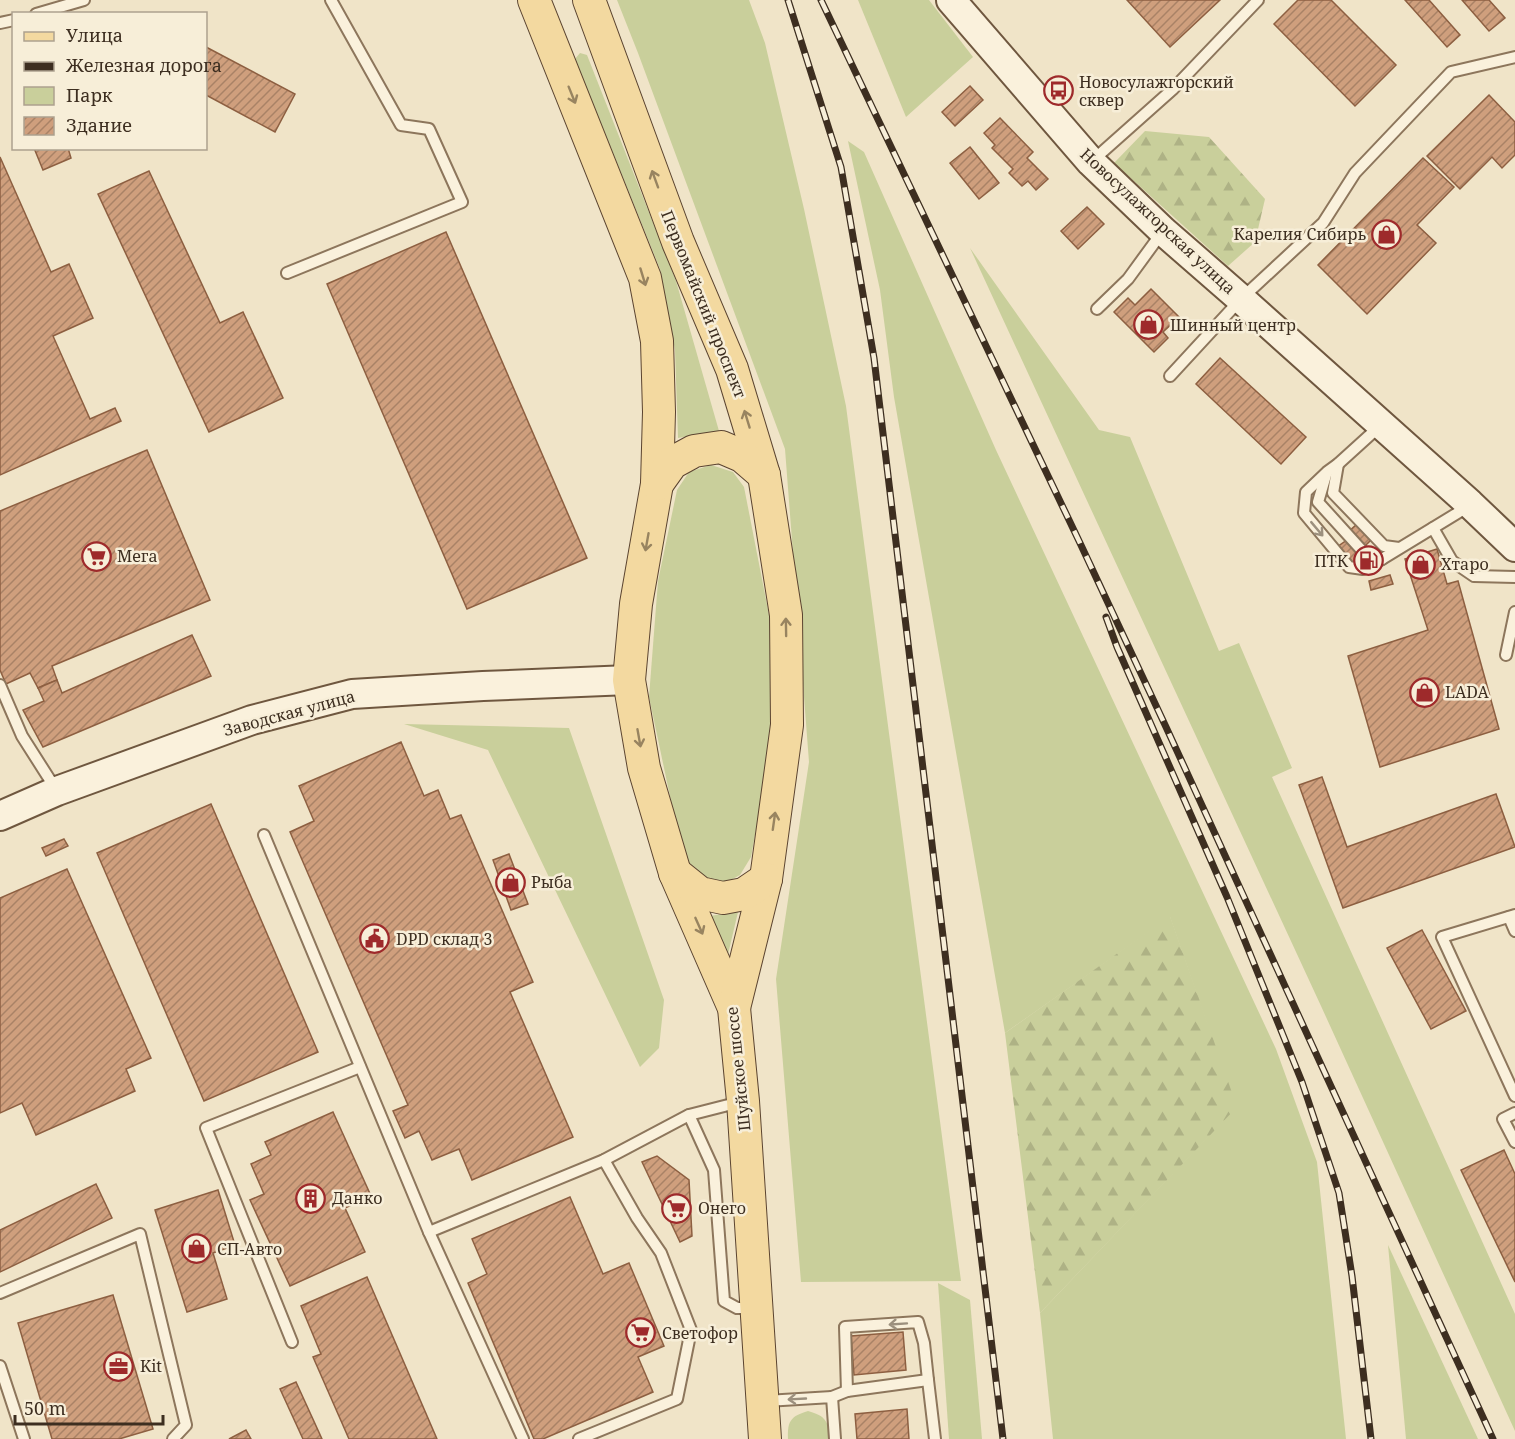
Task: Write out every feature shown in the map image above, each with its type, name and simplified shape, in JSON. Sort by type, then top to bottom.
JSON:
[{"type":"main road","points":[[534,0],[645,278],[657,341],[657,484],[636,604],[629,680]]},
{"type":"main road","name":"Новосулажгорская улица","points":[[954,1],[1090,162],[1163,231],[1470,504],[1515,547]]},
{"type":"main road","points":[[550,41],[593,11]]},
{"type":"main road","name":"Первомайский проспект","points":[[593,11],[678,242],[732,369],[764,475],[786,615],[787,725],[766,879],[734,1008]]},
{"type":"main road","points":[[657,484],[672,463],[693,451],[721,447],[742,456],[764,475]]},
{"type":"main road","name":"Заводская улица","points":[[0,816],[57,791],[252,720],[352,694],[629,680]]},
{"type":"main road","name":"Шуйское шоссе","points":[[629,680],[644,768],[675,873],[734,1008],[743,1101],[765,1439]]},
{"type":"main road","points":[[675,873],[700,893],[723,898],[744,894],[766,879]]},
{"type":"lane","points":[[43,12],[84,0]]},
{"type":"lane","points":[[287,273],[462,202],[429,129],[401,125],[331,0]]},
{"type":"lane","points":[[1090,162],[1173,89],[1258,0]]},
{"type":"lane","points":[[1170,376],[1241,299],[1323,222],[1355,173],[1451,72],[1515,57]]},
{"type":"lane","points":[[1097,309],[1128,279],[1163,231]]},
{"type":"lane","points":[[1381,425],[1306,492],[1304,513],[1349,567],[1363,569],[1470,504]]},
{"type":"lane","points":[[1338,464],[1333,494],[1384,546],[1399,548]]},
{"type":"lane","points":[[1327,472],[1318,502],[1367,556],[1382,559]]},
{"type":"lane","points":[[1432,528],[1452,561],[1474,576],[1515,577]]},
{"type":"lane","points":[[1506,655],[1515,612]]},
{"type":"lane","points":[[0,686],[22,736],[57,791]]},
{"type":"lane","points":[[264,835],[429,1232],[523,1439]]},
{"type":"lane","points":[[1515,931],[1512,916],[1442,937],[1515,1096]]},
{"type":"lane","points":[[292,1342],[206,1128],[360,1067]]},
{"type":"lane","points":[[429,1232],[604,1160],[689,1115],[743,1101]]},
{"type":"lane","points":[[1515,1113],[1503,1119],[1515,1142]]},
{"type":"lane","points":[[689,1115],[714,1170],[724,1301],[737,1308],[756,1308]]},
{"type":"lane","points":[[579,1439],[677,1399],[691,1330],[661,1253],[637,1218],[604,1160]]},
{"type":"lane","points":[[0,1293],[140,1234],[186,1425],[173,1439]]},
{"type":"lane","points":[[847,1391],[845,1327],[918,1322],[924,1343],[935,1439]]},
{"type":"lane","points":[[0,1366],[24,1439]]},
{"type":"lane","points":[[763,1401],[832,1397],[847,1391],[928,1380]]},
{"type":"lane","points":[[832,1397],[835,1439]]},
{"type":"green space","points":[[617,0],[749,0],[765,43],[804,209],[846,406],[961,1281],[801,1282],[776,979],[809,762],[785,449]]},
{"type":"green space","points":[[858,0],[929,0],[973,57],[906,117]]},
{"type":"green space","points":[[580,53],[587,55],[676,281],[719,431],[678,438],[675,350],[660,269],[575,59]]},
{"type":"green space","points":[[1145,131],[1209,137],[1265,199],[1255,242],[1228,266],[1114,163]]},
{"type":"green space","points":[[848,141],[864,152],[996,450],[1276,1049],[1317,1162],[1346,1439],[1053,1439],[1040,1313],[1236,1107],[1170,917],[1005,1033],[894,397],[880,290]]},
{"type":"green space","points":[[970,248],[1099,430],[1130,437],[1219,651],[1239,643],[1292,768],[1272,777],[1515,1314],[1515,1431],[1321,1006]]},
{"type":"green space","points":[[711,465],[733,472],[744,487],[771,625],[772,742],[751,857],[740,875],[725,883],[708,882],[694,874],[682,853],[649,697],[658,581],[677,490],[689,472]]},
{"type":"green space","points":[[404,724],[569,728],[664,1000],[659,1048],[640,1067],[488,750]]},
{"type":"green space","points":[[738,912],[726,963],[709,916]]},
{"type":"green space","points":[[1170,916],[1237,1107],[1040,1313],[1005,1033]]},
{"type":"green space","points":[[1388,1245],[1478,1439],[1406,1439]]},
{"type":"green space","points":[[938,1283],[970,1300],[982,1439],[949,1439]]},
{"type":"green space","points":[[808,1411],[825,1420],[830,1439],[788,1439],[791,1420]]},
{"type":"building","points":[[1127,0],[1220,0],[1170,47]]},
{"type":"building","points":[[1298,0],[1331,0],[1396,65],[1355,106],[1274,24]]},
{"type":"building","points":[[1405,0],[1429,0],[1460,35],[1447,47]]},
{"type":"building","points":[[1462,0],[1489,0],[1505,18],[1489,31]]},
{"type":"building","points":[[207,48],[295,94],[275,132],[207,96]]},
{"type":"building","points":[[970,86],[983,100],[955,126],[942,112]]},
{"type":"building","points":[[1489,95],[1515,122],[1515,155],[1502,168],[1492,157],[1460,189],[1427,156]]},
{"type":"building","points":[[1000,118],[1033,152],[1027,158],[1048,179],[1036,190],[1028,181],[1022,186],[1009,173],[1013,169],[992,148],[995,145],[984,133]]},
{"type":"building","points":[[970,147],[999,183],[979,199],[950,163]]},
{"type":"building","points":[[35,150],[69,150],[71,158],[43,170]]},
{"type":"building","points":[[0,157],[51,272],[69,264],[93,318],[53,336],[90,419],[115,408],[121,421],[0,475]]},
{"type":"building","name":"Карелия Сибирь","points":[[1423,158],[1454,187],[1417,225],[1436,243],[1367,314],[1318,265]]},
{"type":"building","points":[[149,171],[220,323],[243,312],[283,398],[209,432],[98,194]]},
{"type":"building","points":[[1087,207],[1104,224],[1078,249],[1061,231]]},
{"type":"building","points":[[446,232],[587,558],[467,609],[327,284]]},
{"type":"building","name":"Шинный центр","points":[[1151,289],[1179,317],[1163,332],[1168,338],[1154,352],[1114,312],[1128,298],[1135,305]]},
{"type":"building","points":[[1220,358],[1306,437],[1281,464],[1196,384]]},
{"type":"building","name":"Мега","points":[[147,450],[210,600],[52,666],[57,680],[38,688],[30,673],[6,684],[0,670],[0,511]]},
{"type":"building","points":[[1357,524],[1371,540],[1363,548],[1348,532]]},
{"type":"building","points":[[1347,540],[1361,559],[1351,566],[1337,547]]},
{"type":"building","name":"LADA","points":[[1437,549],[1447,584],[1458,581],[1499,729],[1380,767],[1348,656],[1428,630],[1405,559]]},
{"type":"building","points":[[1390,575],[1393,584],[1371,590],[1369,581]]},
{"type":"building","points":[[192,635],[211,676],[43,747],[23,710],[44,701],[38,688],[57,680],[62,693]]},
{"type":"building","points":[[401,742],[424,796],[438,790],[450,819],[461,815],[533,982],[510,992],[573,1137],[472,1180],[459,1149],[432,1160],[419,1131],[405,1138],[393,1111],[408,1105],[290,832],[314,821],[299,786]]},
{"type":"building","points":[[1322,777],[1347,847],[1496,794],[1515,847],[1343,908],[1299,785]]},
{"type":"building","points":[[211,804],[318,1052],[204,1101],[97,853]]},
{"type":"building","points":[[64,839],[68,846],[46,856],[42,848]]},
{"type":"building","name":"Рыба","points":[[509,854],[528,904],[511,910],[493,860]]},
{"type":"building","points":[[67,869],[151,1058],[126,1069],[135,1091],[36,1135],[22,1103],[0,1113],[0,898]]},
{"type":"building","points":[[1422,930],[1466,1011],[1431,1029],[1387,948]]},
{"type":"building","name":"Данко","points":[[333,1112],[371,1196],[345,1208],[365,1252],[290,1286],[250,1200],[264,1194],[251,1164],[271,1155],[265,1142]]},
{"type":"building","points":[[1504,1150],[1515,1174],[1515,1282],[1461,1170]]},
{"type":"building","name":"Онего","points":[[657,1156],[689,1180],[692,1236],[680,1242],[642,1162]]},
{"type":"building","points":[[96,1184],[112,1218],[0,1272],[0,1230]]},
{"type":"building","name":"СП-Авто","points":[[218,1190],[235,1245],[213,1253],[227,1299],[187,1312],[155,1210]]},
{"type":"building","points":[[570,1197],[603,1274],[629,1263],[664,1346],[638,1357],[653,1392],[543,1439],[534,1439],[468,1283],[487,1274],[472,1239]]},
{"type":"building","points":[[367,1277],[437,1439],[349,1439],[313,1357],[321,1354],[301,1306]]},
{"type":"building","points":[[113,1295],[153,1429],[119,1439],[52,1439],[18,1323]]},
{"type":"building","points":[[903,1332],[906,1370],[854,1375],[851,1336]]},
{"type":"building","points":[[296,1382],[322,1439],[303,1439],[280,1389]]},
{"type":"building","points":[[907,1409],[909,1439],[857,1439],[855,1414]]},
{"type":"building","points":[[246,1430],[251,1439],[229,1439]]},
{"type":"railway","points":[[788,0],[841,167],[874,358],[1003,1439]]},
{"type":"railway","points":[[821,0],[1166,727],[1493,1439]]},
{"type":"railway","points":[[1106,617],[1117,647],[1227,897],[1302,1082],[1339,1193],[1352,1276],[1371,1439]]},
{"type":"place","name":"Новосулажгорский сквер","points":[[1058,91]]},
{"type":"place","name":"Карелия Сибирь","points":[[1387,234]]},
{"type":"place","name":"Шинный центр","points":[[1149,325]]},
{"type":"place","name":"Мега","points":[[96,556]]},
{"type":"place","name":"ПТК","points":[[1369,561]]},
{"type":"place","name":"Хтаро","points":[[1420,564]]},
{"type":"place","name":"LADA","points":[[1424,692]]},
{"type":"place","name":"Рыба","points":[[510,882]]},
{"type":"place","name":"DPD склад 3","points":[[375,939]]},
{"type":"place","name":"Данко","points":[[311,1198]]},
{"type":"place","name":"Онего","points":[[677,1208]]},
{"type":"place","name":"СП-Авто","points":[[196,1249]]},
{"type":"place","name":"Светофор","points":[[641,1333]]},
{"type":"place","name":"Kit","points":[[119,1366]]}]
